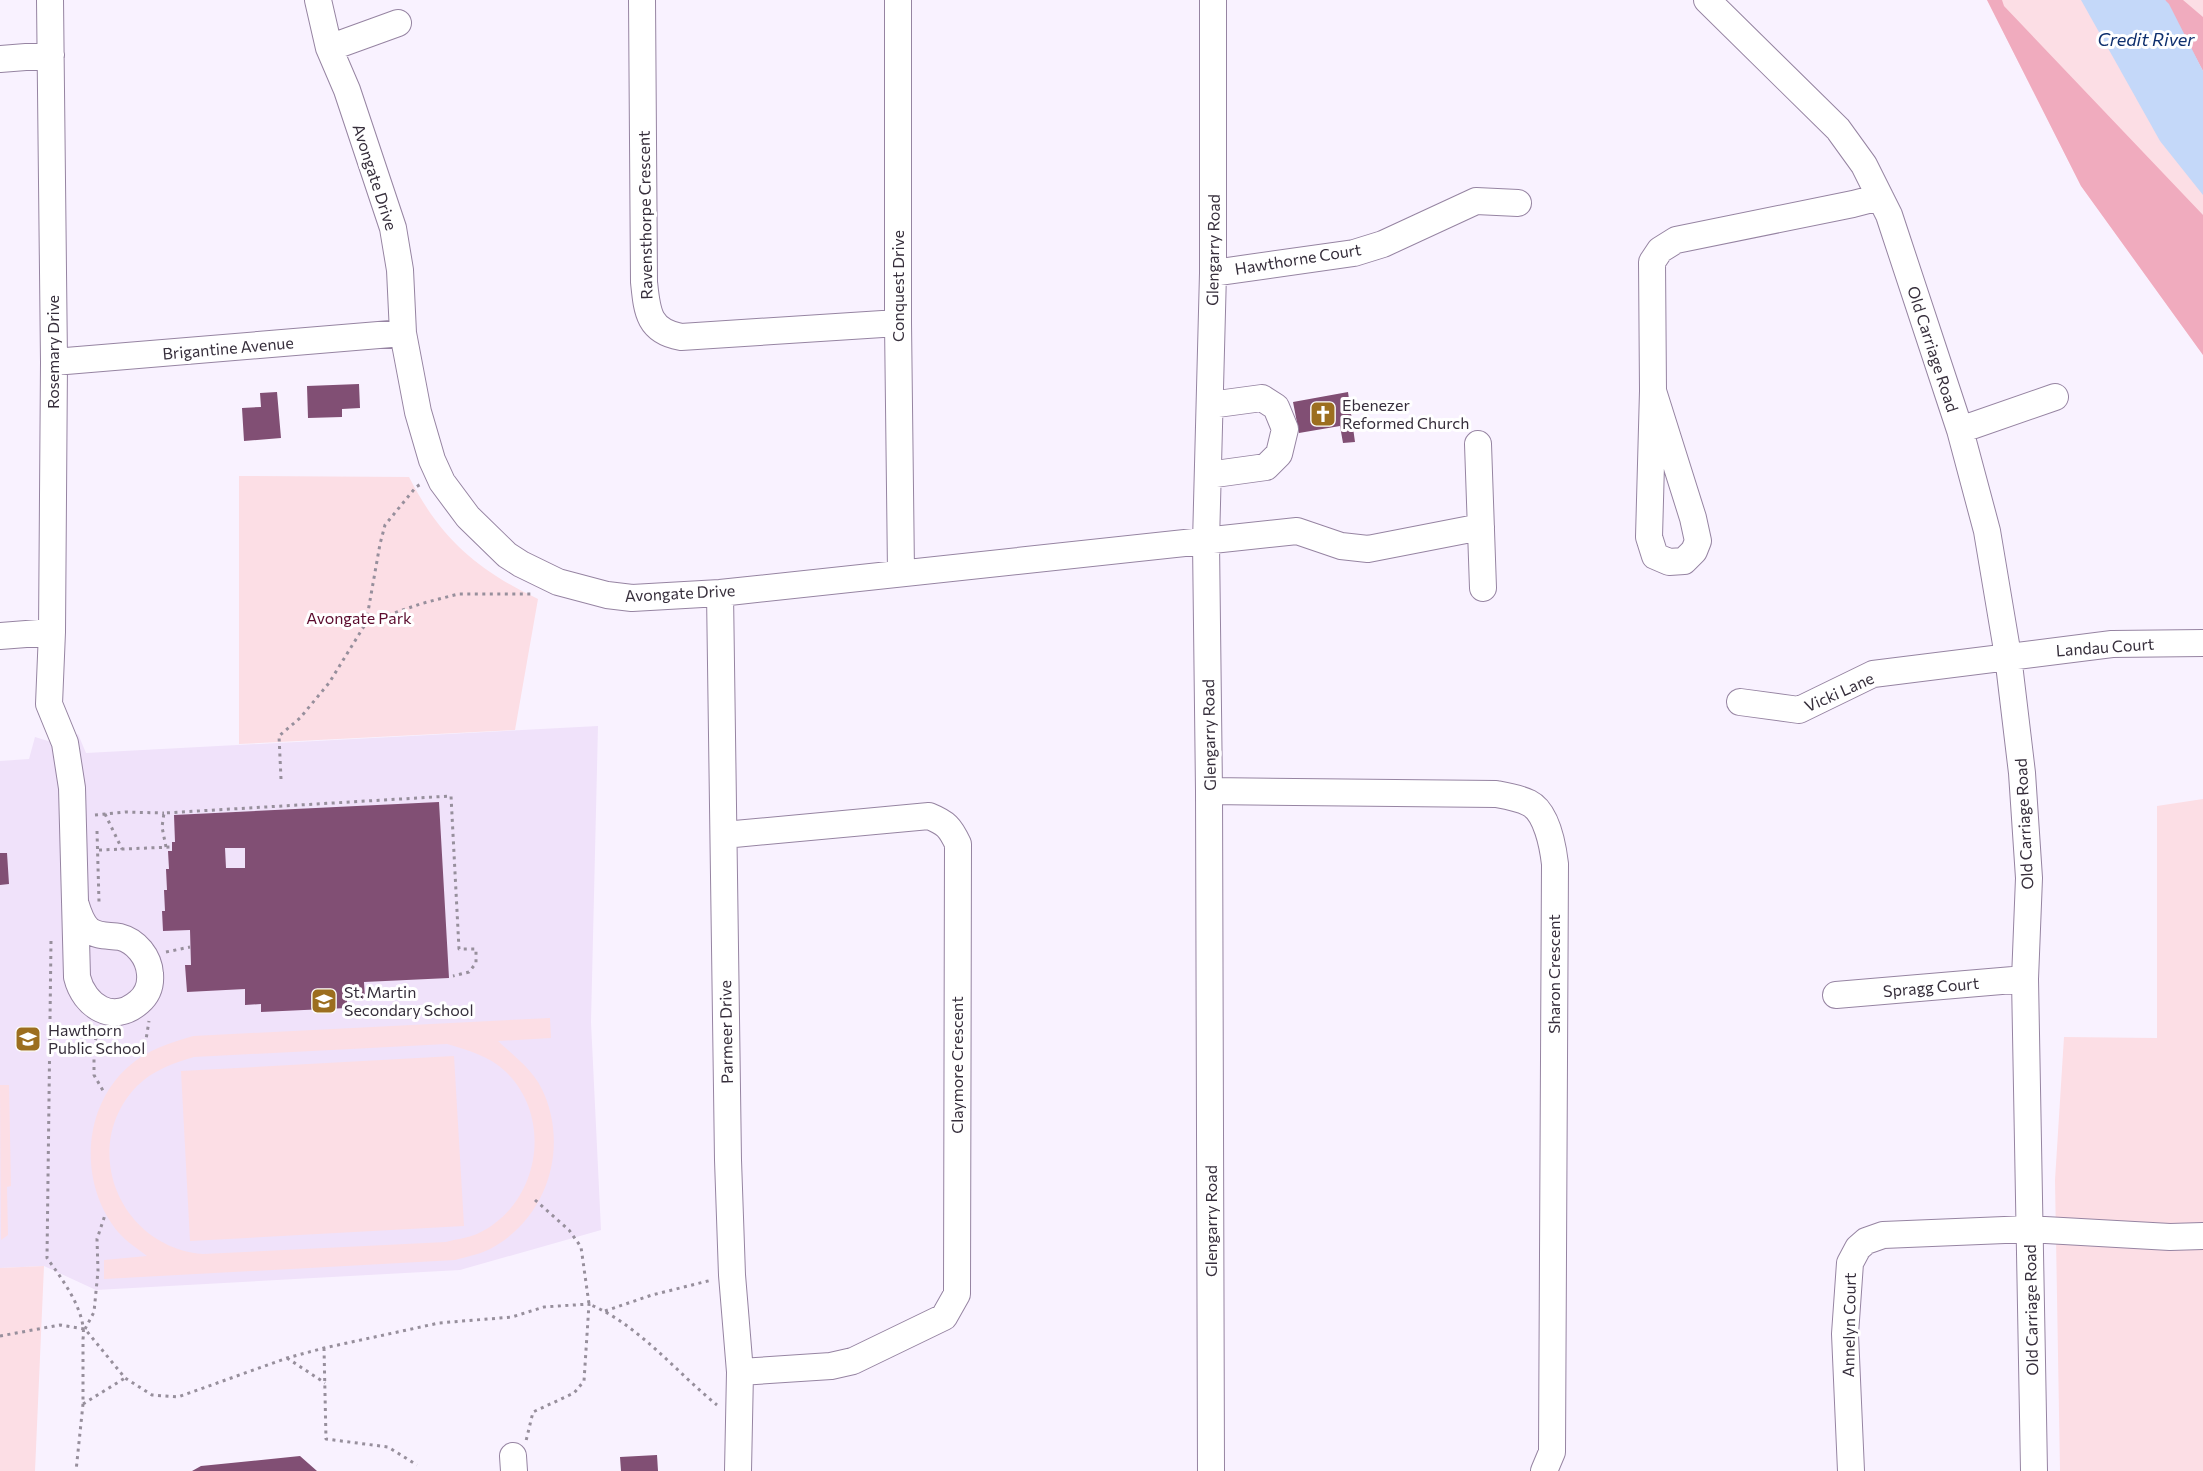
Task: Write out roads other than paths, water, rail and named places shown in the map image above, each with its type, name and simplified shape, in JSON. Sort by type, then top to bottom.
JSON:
[{"type":"street","name":"Rosemary Drive","points":[[50,0],[54,362],[52,632],[49,704],[65,743],[72,788],[75,902]]},
{"type":"street","name":"Avongate Drive","points":[[318,0],[329,48],[346,90],[393,228],[400,270],[403,333],[418,412],[442,482],[468,517],[507,555],[552,579],[607,595],[632,598],[720,593],[1297,531],[1341,546],[1368,549],[1481,527]]},
{"type":"street","name":"Ravensthorpe Crescent","points":[[642,0],[644,282],[647,309],[656,327],[667,335],[681,337],[897,323]]},
{"type":"street","name":"Conquest Drive","points":[[898,0],[897,323],[901,572]]},
{"type":"street","name":"Glengarry Road","points":[[1211,1471],[1206,542],[1213,273],[1213,0]]},
{"type":"street","name":"Old Carriage Road","points":[[1707,0],[1838,129],[1864,165],[1889,215],[1960,430],[1987,531],[2008,656],[2022,773],[2029,879],[2025,979],[2034,1471]]},
{"type":"street","points":[[329,48],[398,22]]},
{"type":"street","points":[[0,59],[51,55]]},
{"type":"street","points":[[1653,391],[1693,518],[1698,541],[1694,551],[1684,561],[1670,562],[1655,556],[1648,537],[1653,391],[1652,262],[1660,250],[1676,240],[1880,197]]},
{"type":"street","name":"Hawthorne Court","points":[[1213,273],[1354,253],[1383,244],[1476,201],[1518,203]]},
{"type":"street","name":"Brigantine Avenue","points":[[54,362],[403,333]]},
{"type":"street","points":[[1960,430],[2055,397]]},
{"type":"street","points":[[1208,475],[1266,467],[1279,454],[1285,429],[1276,406],[1262,398],[1210,405]]},
{"type":"street","points":[[1478,444],[1483,588]]},
{"type":"street","name":"Parmeer Drive","points":[[720,593],[728,1160],[732,1275],[740,1372],[738,1471]]},
{"type":"street","points":[[0,636],[52,632]]},
{"type":"street","name":"Landau Court","points":[[2008,656],[2112,644],[2203,643]]},
{"type":"street","name":"Vicki Lane","points":[[1740,702],[1799,710],[1874,674],[2008,656]]},
{"type":"street","name":"Sharon Crescent","points":[[1209,791],[1496,794],[1532,804],[1543,820],[1552,841],[1555,864],[1552,1452],[1544,1471]]},
{"type":"street","name":"Claymore Crescent","points":[[724,835],[929,816],[940,820],[951,829],[958,844],[957,1294],[944,1317],[853,1361],[831,1366],[740,1372]]},
{"type":"street","points":[[75,902],[80,918],[92,932],[121,937],[132,942],[141,950],[147,960],[150,984],[138,1004],[116,1012],[105,1011],[94,1006],[86,998],[77,977],[75,902]]},
{"type":"street","name":"Spragg Court","points":[[1836,995],[2025,979]]},
{"type":"street","name":"Annelyn Court","points":[[1851,1471],[1845,1334],[1850,1263],[1858,1248],[1866,1241],[1883,1235],[2029,1229],[2170,1237],[2203,1236]]},
{"type":"water","name":"Credit River","points":[[2081,0],[2165,0],[2169,4],[2203,71],[2203,195],[2160,141]]},
{"type":"place","name":"Ebenezer Reformed Church","points":[[1323,414]]},
{"type":"place","name":"St. Martin Secondary School","points":[[324,1001]]},
{"type":"place","name":"Hawthorn Public School","points":[[28,1039]]},
{"type":"park label","name":"Avongate Park","points":[[359,618]]}]
